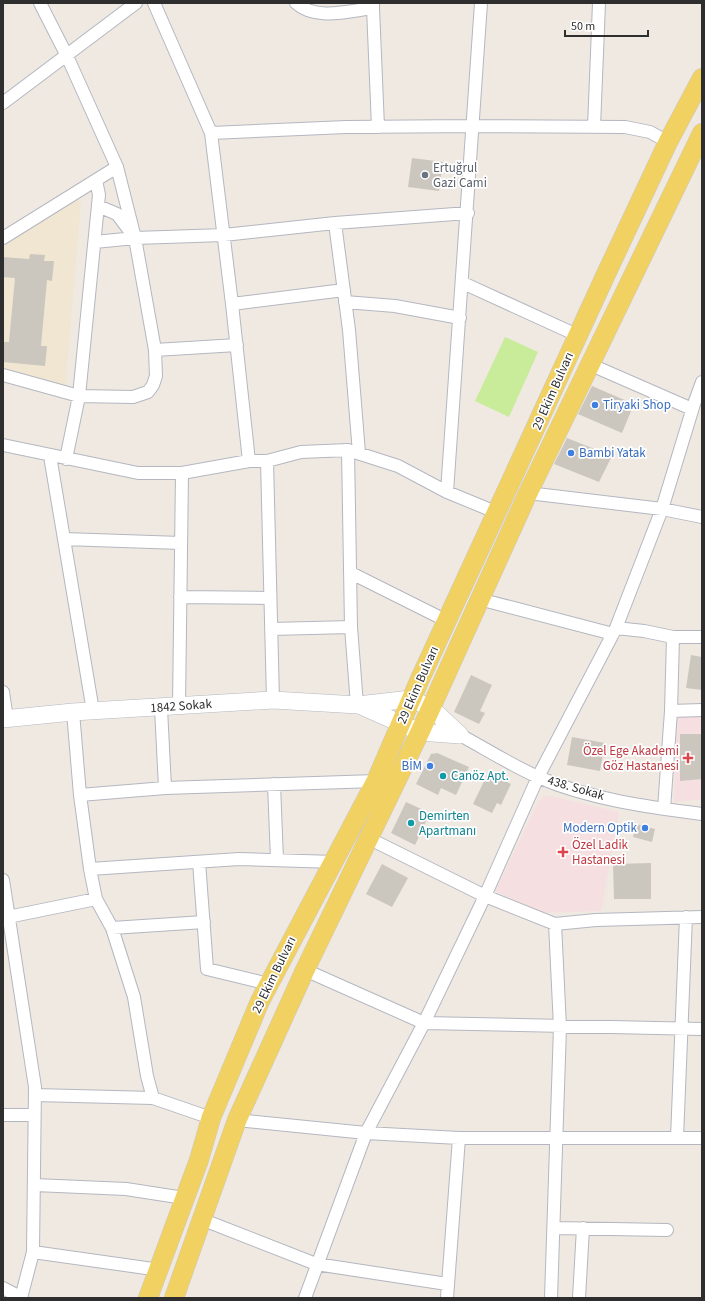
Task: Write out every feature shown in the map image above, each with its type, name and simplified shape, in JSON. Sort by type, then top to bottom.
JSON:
[{"type":"main road","name":"29 Ekim Bulvarı","points":[[148,1298],[160,1270],[184,1198],[199,1160],[211,1118],[260,1001],[335,862],[376,781],[411,699],[498,513],[578,336],[668,142],[702,78]]},
{"type":"main road","name":"29 Ekim Bulvarı","points":[[174,1298],[237,1120],[305,970],[420,732],[479,599],[589,364],[701,138]]},
{"type":"street","points":[[3,376],[79,396],[133,397],[148,392],[153,385],[156,376],[155,350],[135,238],[117,167],[67,56],[40,3]]},
{"type":"street","points":[[3,103],[136,3]]},
{"type":"street","points":[[154,3],[211,133],[237,345],[249,461]]},
{"type":"street","points":[[296,3],[303,10],[320,13],[373,6],[378,127]]},
{"type":"street","points":[[447,492],[468,213],[481,3]]},
{"type":"street","points":[[594,127],[600,3]]},
{"type":"street","points":[[211,133],[378,127],[594,127],[625,128],[650,132],[668,142]]},
{"type":"street","points":[[3,238],[117,167]]},
{"type":"street","points":[[66,459],[79,396],[99,195],[96,180]]},
{"type":"street","points":[[98,206],[117,214],[135,238]]},
{"type":"street","points":[[95,242],[135,238],[224,235],[335,223],[468,213]]},
{"type":"street","points":[[335,223],[345,302],[354,452],[351,627],[358,705]]},
{"type":"street","points":[[463,284],[578,336]]},
{"type":"street","points":[[232,304],[344,290]]},
{"type":"street","points":[[345,302],[395,306],[460,318]]},
{"type":"street","points":[[155,350],[237,345]]},
{"type":"street","points":[[589,364],[696,406]]},
{"type":"street","points":[[305,1298],[316,1264],[366,1133],[424,1023],[485,896],[538,777],[615,631],[662,509],[696,406],[702,382]]},
{"type":"street","points":[[3,445],[50,456],[138,473],[182,473],[249,461],[267,461],[301,452],[354,452],[398,466],[447,492],[498,513]]},
{"type":"street","points":[[50,456],[93,711]]},
{"type":"street","points":[[267,461],[273,700]]},
{"type":"street","points":[[179,705],[182,473]]},
{"type":"street","points":[[528,493],[662,509],[702,517]]},
{"type":"street","points":[[64,539],[181,543]]},
{"type":"street","points":[[351,573],[447,621]]},
{"type":"street","points":[[180,597],[270,598]]},
{"type":"street","points":[[479,599],[615,631],[644,631],[672,637],[702,637]]},
{"type":"street","points":[[271,629],[351,627]]},
{"type":"street","points":[[664,809],[671,711],[672,637]]},
{"type":"street","points":[[3,692],[5,719]]},
{"type":"street","points":[[358,705],[411,699],[431,708],[460,735]]},
{"type":"street","name":"1842 Sokak","points":[[5,719],[73,712],[161,708],[179,705],[273,700],[358,705]]},
{"type":"street","points":[[358,705],[420,732],[460,735]]},
{"type":"street","points":[[161,708],[165,788]]},
{"type":"street","points":[[671,711],[702,710]]},
{"type":"street","points":[[73,712],[80,795],[90,869],[96,899],[112,928],[134,997],[147,1076],[153,1098]]},
{"type":"street","name":"438. Sokak","points":[[460,735],[538,777],[579,791],[664,809],[702,814]]},
{"type":"street","points":[[80,795],[165,788],[376,781]]},
{"type":"street","points":[[274,784],[276,860]]},
{"type":"street","points":[[368,838],[485,896],[555,924],[596,920],[702,917]]},
{"type":"street","points":[[90,869],[239,859],[335,862]]},
{"type":"street","points":[[199,862],[207,969],[269,984]]},
{"type":"street","points":[[3,880],[6,918],[35,1087],[35,1185],[32,1252],[21,1298],[3,1288]]},
{"type":"street","points":[[6,918],[96,899]]},
{"type":"street","points":[[677,1138],[686,917]]},
{"type":"street","points":[[112,928],[204,922]]},
{"type":"street","points":[[551,1298],[555,1228],[560,1027],[555,924]]},
{"type":"street","points":[[305,970],[424,1023],[702,1029]]},
{"type":"street","points":[[35,1095],[153,1098],[211,1118]]},
{"type":"street","points":[[3,1115],[34,1115]]},
{"type":"street","points":[[237,1120],[366,1133],[459,1138],[702,1138]]},
{"type":"street","points":[[447,1298],[459,1138]]},
{"type":"street","points":[[35,1185],[126,1189],[184,1198]]},
{"type":"street","points":[[201,1219],[316,1264],[447,1284]]},
{"type":"street","points":[[555,1228],[667,1230]]},
{"type":"street","points":[[579,1298],[583,1228]]},
{"type":"street","points":[[32,1252],[160,1270]]},
{"type":"shaded area","points":[[77,199],[81,204],[65,388],[3,371],[3,244]]},
{"type":"shaded area","name":"Özel Ege Akademi Göz Hastanesi","points":[[702,715],[702,799],[674,802],[676,716]]},
{"type":"shaded area","name":"Özel Ladik Hastanesi","points":[[551,796],[619,812],[601,911],[540,913],[495,891],[537,805],[543,797]]},
{"type":"green space","points":[[505,337],[538,352],[509,417],[475,401]]},
{"type":"building","name":"Ertuğrul Gazi Cami","points":[[412,158],[443,162],[439,191],[408,187]]},
{"type":"building","points":[[30,254],[45,255],[44,261],[54,261],[52,281],[47,280],[41,346],[47,346],[45,366],[3,362],[3,342],[9,342],[15,278],[3,277],[3,257],[29,259]]},
{"type":"building","points":[[592,386],[634,404],[622,433],[578,414]]},
{"type":"building","points":[[567,438],[612,456],[599,482],[554,464]]},
{"type":"building","points":[[691,655],[702,657],[702,690],[686,688]]},
{"type":"building","points":[[471,675],[492,685],[480,711],[485,713],[479,724],[454,712]]},
{"type":"building","points":[[680,734],[702,734],[702,779],[680,781]]},
{"type":"building","points":[[572,737],[605,743],[600,771],[567,765]]},
{"type":"building","name":"Canöz Apt.","points":[[437,753],[469,767],[456,795],[441,788],[438,795],[416,784],[431,754]]},
{"type":"building","points":[[488,773],[511,784],[501,805],[497,803],[492,813],[473,804]]},
{"type":"building","name":"Demirten Apartmanı","points":[[406,802],[430,813],[415,845],[391,833]]},
{"type":"building","points":[[636,824],[655,829],[652,842],[633,837]]},
{"type":"building","points":[[651,863],[651,899],[614,899],[613,864]]},
{"type":"building","points":[[382,864],[408,878],[392,907],[366,894]]},
{"type":"place","name":"Ertuğrul Gazi Cami","points":[[425,175]]},
{"type":"place","name":"Tiryaki Shop","points":[[595,405]]},
{"type":"place","name":"Bambi Yatak","points":[[571,453]]},
{"type":"place","name":"Özel Ege Akademi Göz Hastanesi","points":[[688,758]]},
{"type":"place","name":"BİM","points":[[430,766]]},
{"type":"place","name":"Canöz Apt.","points":[[443,776]]},
{"type":"place","name":"Demirten Apartmanı","points":[[411,823]]},
{"type":"place","name":"Modern Optik","points":[[645,828]]},
{"type":"place","name":"Özel Ladik Hastanesi","points":[[563,852]]}]
